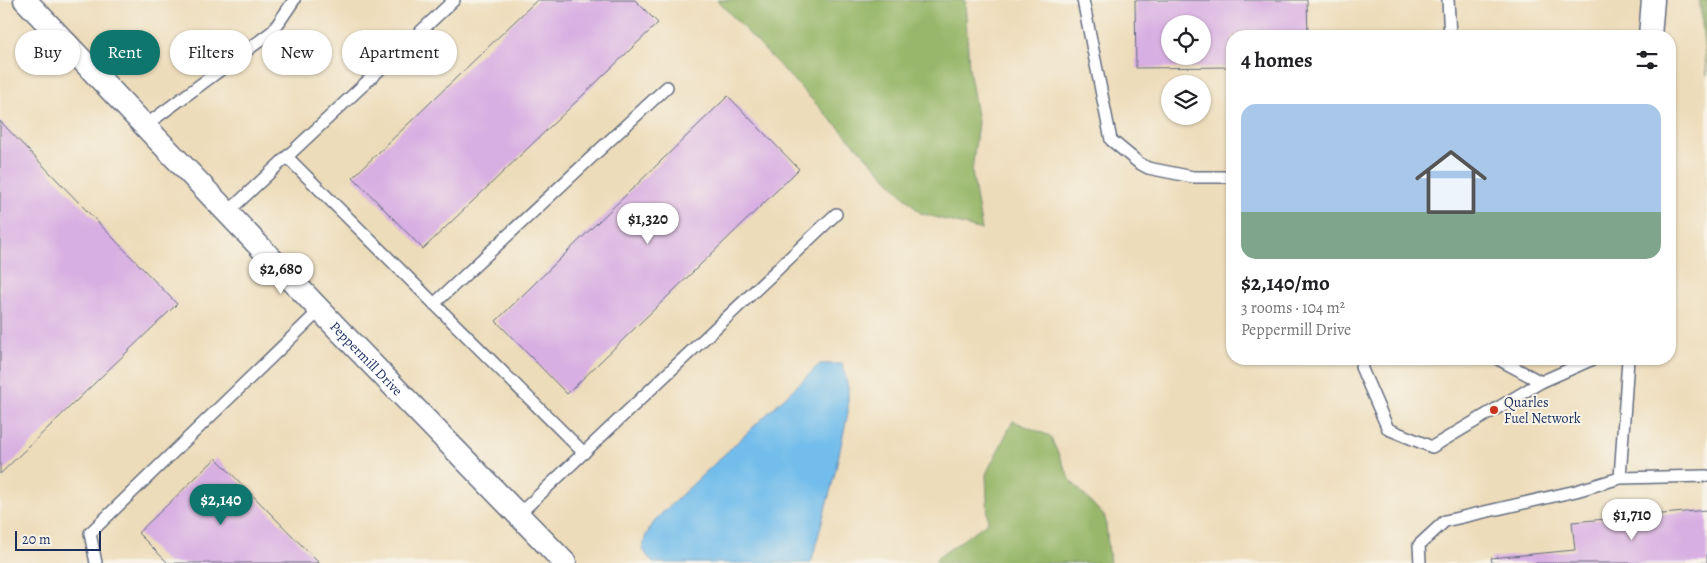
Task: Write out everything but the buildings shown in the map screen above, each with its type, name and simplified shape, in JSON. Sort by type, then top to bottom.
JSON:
[{"type":"street","name":"Peppermill Drive","points":[[25,0],[320,310],[565,563]]},
{"type":"street","points":[[1650,30],[1653,0]]},
{"type":"lane","points":[[146,125],[273,31],[294,0]]},
{"type":"lane","points":[[228,212],[454,0]]},
{"type":"lane","points":[[1083,0],[1112,140],[1139,163],[1148,168],[1193,177],[1226,177]]},
{"type":"lane","points":[[1448,0],[1450,30]]},
{"type":"lane","points":[[434,304],[667,87]]},
{"type":"lane","points":[[287,157],[584,453]]},
{"type":"lane","points":[[518,515],[836,214]]},
{"type":"lane","points":[[96,563],[90,533],[320,310]]},
{"type":"lane","points":[[1362,365],[1361,367],[1388,429],[1432,447],[1542,382],[1580,365]]},
{"type":"lane","points":[[1509,365],[1542,382]]},
{"type":"lane","points":[[1620,478],[1628,365]]},
{"type":"lane","points":[[1420,563],[1419,545],[1445,520],[1576,491],[1620,478],[1707,476]]},
{"type":"green space","points":[[717,0],[965,0],[969,68],[978,122],[972,172],[982,230],[920,213]]},
{"type":"green space","points":[[1699,0],[1707,0],[1707,75],[1700,7]]},
{"type":"green space","points":[[1701,0],[1707,0],[1707,54]]},
{"type":"green space","points":[[1013,421],[1050,436],[1071,481],[1105,517],[1110,563],[936,563],[936,559],[988,522],[986,474]]},
{"type":"water","points":[[820,364],[842,364],[848,387],[848,413],[834,477],[811,563],[653,563],[642,549],[646,535],[656,519]]},
{"type":"place","name":"Quarles Fuel Network","points":[[1494,410]]}]
